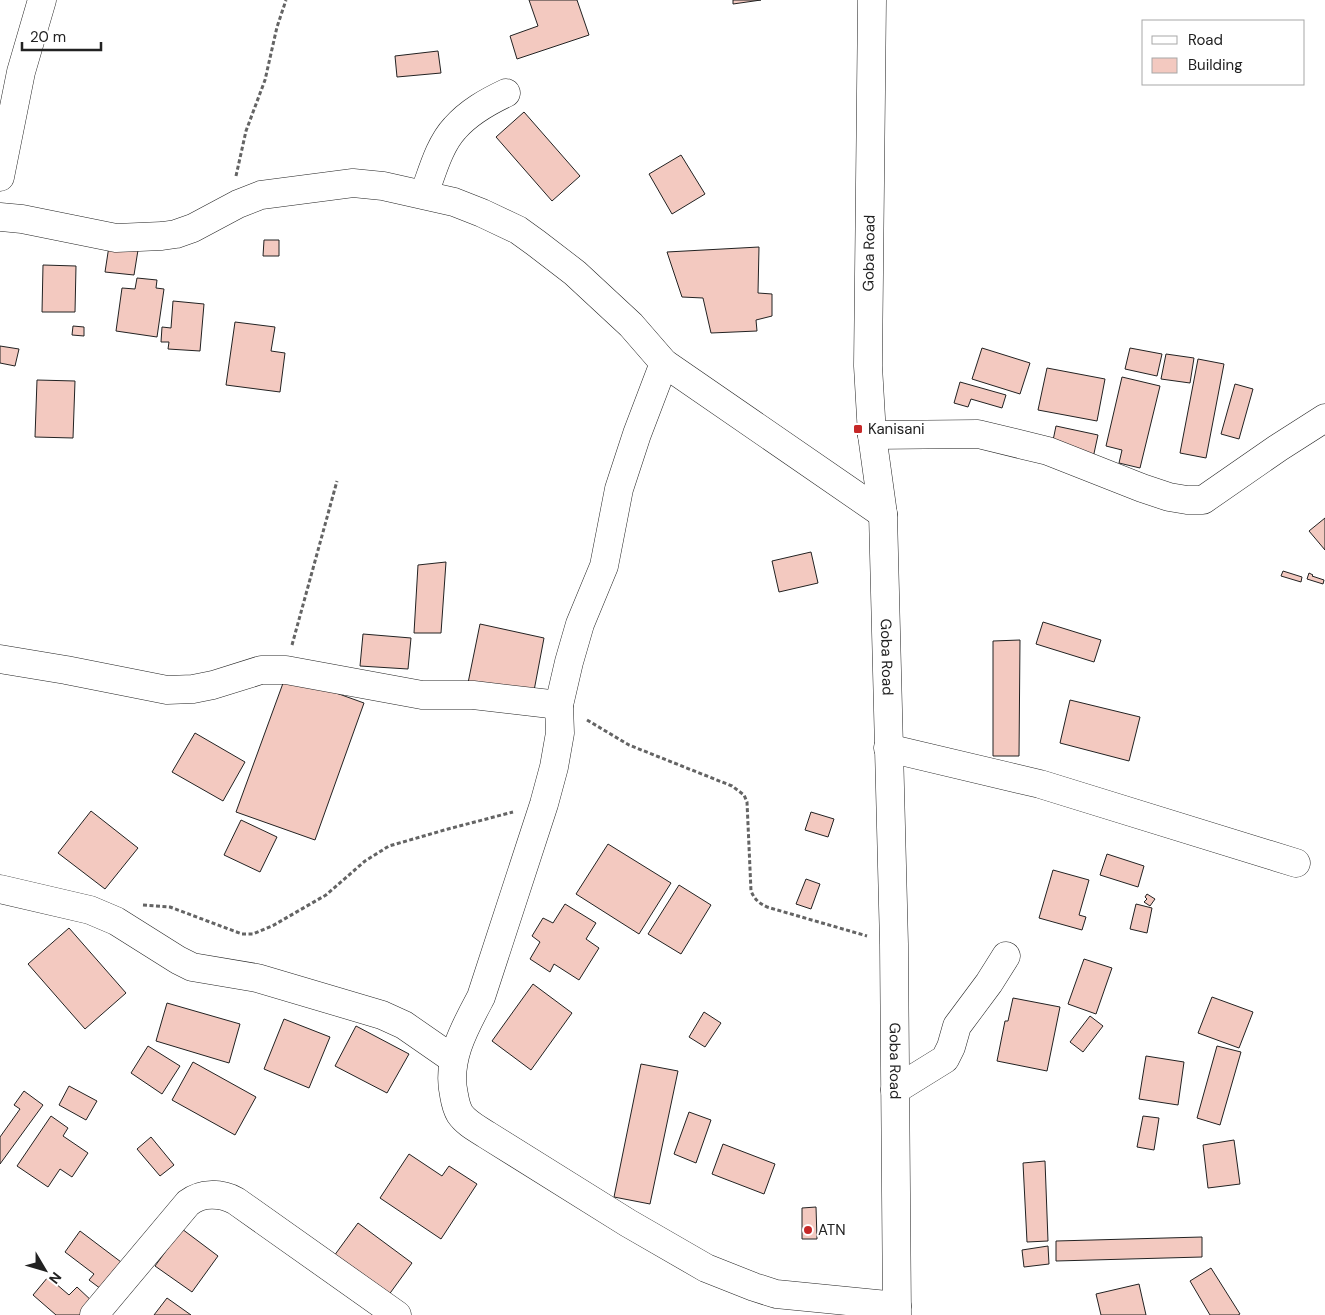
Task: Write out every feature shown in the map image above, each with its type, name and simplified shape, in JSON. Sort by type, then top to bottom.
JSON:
[{"type":"street","points":[[0,178],[4,141],[21,72],[42,0]]},
{"type":"street","name":"Goba Road","points":[[872,0],[868,366],[872,435],[883,514],[894,944],[897,1311]]},
{"type":"street","points":[[424,194],[436,158],[454,128],[479,107],[506,93]]},
{"type":"street","points":[[0,216],[116,238],[176,234],[193,228],[229,208],[261,195],[353,183],[383,186],[454,202],[518,230],[536,243],[575,273],[631,325],[664,362],[883,514]]},
{"type":"street","points":[[664,362],[619,489],[604,566],[580,624],[569,662],[559,705],[560,733],[554,767],[544,804],[481,997],[467,1022],[453,1059],[451,1074],[455,1102],[460,1114],[471,1124],[628,1223],[706,1268],[776,1294],[897,1311]]},
{"type":"street","points":[[872,435],[978,434],[1048,451],[1169,497],[1203,500],[1325,418]]},
{"type":"street","points":[[0,659],[167,690],[193,689],[213,685],[261,670],[286,670],[422,695],[472,695],[559,705]]},
{"type":"street","points":[[888,748],[1040,784],[1296,863]]},
{"type":"street","points":[[2,894],[62,902],[102,915],[116,921],[178,960],[192,966],[257,978],[382,1015],[404,1025],[453,1059]]},
{"type":"street","points":[[895,1090],[942,1063],[951,1048],[957,1026],[989,983],[1006,956]]},
{"type":"street","points":[[94,1315],[188,1203],[195,1198],[210,1195],[224,1196],[236,1201],[397,1315]]},
{"type":"path","points":[[229,208],[246,131],[265,80],[277,27],[286,0]]},
{"type":"path","points":[[286,670],[337,481]]},
{"type":"path","points":[[559,705],[629,745],[725,782],[744,795],[747,802],[751,891],[754,898],[759,902],[767,907],[894,944]]},
{"type":"path","points":[[142,905],[170,906],[242,934],[253,934],[274,925],[326,895],[365,861],[389,846],[544,804]]},
{"type":"building","points":[[529,0],[577,0],[589,35],[517,59],[510,36],[538,26]]},
{"type":"building","points":[[733,0],[761,0],[733,4]]},
{"type":"building","points":[[438,51],[441,73],[397,77],[395,56]]},
{"type":"building","points":[[524,112],[580,176],[552,201],[496,137]]},
{"type":"building","points":[[681,155],[705,194],[672,214],[649,174]]},
{"type":"building","points":[[264,240],[279,240],[279,256],[263,256]]},
{"type":"building","points":[[109,246],[138,250],[134,275],[105,272]]},
{"type":"building","points":[[759,247],[758,293],[772,294],[772,316],[756,320],[757,331],[711,333],[703,298],[682,297],[667,252]]},
{"type":"building","points":[[43,265],[76,266],[75,312],[42,312]]},
{"type":"building","points":[[137,278],[157,280],[156,288],[164,289],[157,337],[116,331],[122,288],[135,289]]},
{"type":"building","points":[[173,301],[204,304],[200,351],[168,349],[169,342],[161,342],[162,327],[171,328]]},
{"type":"building","points":[[235,322],[275,327],[271,351],[285,353],[280,392],[226,385]]},
{"type":"building","points":[[73,326],[84,327],[84,336],[72,335]]},
{"type":"building","points":[[0,346],[19,349],[15,366],[0,363]]},
{"type":"building","points":[[982,348],[1030,363],[1020,394],[972,379]]},
{"type":"building","points":[[1130,348],[1162,354],[1157,376],[1125,369]]},
{"type":"building","points":[[1166,354],[1194,358],[1190,383],[1161,379]]},
{"type":"building","points":[[1198,359],[1224,364],[1206,458],[1180,453]]},
{"type":"building","points":[[1047,368],[1105,379],[1097,421],[1038,410]]},
{"type":"building","points":[[1122,377],[1160,386],[1140,468],[1119,463],[1122,450],[1106,446]]},
{"type":"building","points":[[37,380],[75,381],[73,438],[35,437]]},
{"type":"building","points":[[960,382],[1006,395],[1002,408],[971,399],[968,407],[954,403]]},
{"type":"building","points":[[1235,384],[1253,389],[1239,439],[1221,434]]},
{"type":"building","points":[[1056,426],[1098,435],[1093,458],[1051,450]]},
{"type":"building","points":[[1325,518],[1325,550],[1309,531]]},
{"type":"building","points":[[811,552],[818,583],[779,592],[772,561]]},
{"type":"building","points":[[446,562],[441,633],[414,633],[418,565]]},
{"type":"building","points":[[1283,571],[1302,577],[1301,582],[1281,576]]},
{"type":"building","points":[[1309,573],[1324,580],[1323,584],[1307,579]]},
{"type":"building","points":[[1043,622],[1101,640],[1094,662],[1036,644]]},
{"type":"building","points":[[480,624],[544,638],[533,696],[468,683]]},
{"type":"building","points":[[363,634],[411,638],[408,669],[360,666]]},
{"type":"building","points":[[1020,640],[1019,756],[993,756],[993,641]]},
{"type":"building","points":[[286,675],[364,703],[315,840],[236,812]]},
{"type":"building","points":[[1070,700],[1140,717],[1129,761],[1060,743]]},
{"type":"building","points":[[195,733],[245,762],[223,801],[172,772]]},
{"type":"building","points":[[91,811],[138,848],[105,889],[58,853]]},
{"type":"building","points":[[811,812],[834,819],[828,837],[805,830]]},
{"type":"building","points":[[241,820],[277,837],[260,872],[224,855]]},
{"type":"building","points":[[608,844],[671,883],[639,934],[576,894]]},
{"type":"building","points":[[1107,854],[1144,866],[1138,887],[1100,875]]},
{"type":"building","points":[[1053,870],[1089,880],[1079,915],[1086,917],[1082,930],[1039,918]]},
{"type":"building","points":[[806,879],[820,884],[811,909],[796,904]]},
{"type":"building","points":[[679,885],[711,905],[681,954],[648,934]]},
{"type":"building","points":[[1147,894],[1155,899],[1150,906],[1144,902],[1147,899],[1145,897]]},
{"type":"building","points":[[565,904],[596,923],[586,939],[599,948],[579,980],[554,964],[550,972],[530,959],[540,942],[532,936],[543,918],[553,923]]},
{"type":"building","points":[[1136,904],[1152,908],[1147,933],[1130,929]]},
{"type":"building","points":[[69,928],[126,993],[85,1029],[28,964]]},
{"type":"building","points":[[1084,959],[1112,968],[1096,1014],[1068,1004]]},
{"type":"building","points":[[533,984],[572,1013],[531,1070],[492,1041]]},
{"type":"building","points":[[1212,997],[1253,1012],[1239,1048],[1198,1033]]},
{"type":"building","points":[[1013,998],[1060,1007],[1047,1071],[997,1061],[1005,1021],[1008,1021]]},
{"type":"building","points":[[167,1003],[240,1024],[229,1063],[156,1041]]},
{"type":"building","points":[[704,1012],[721,1023],[705,1047],[689,1037]]},
{"type":"building","points":[[1090,1016],[1103,1026],[1083,1052],[1070,1042]]},
{"type":"building","points":[[284,1019],[330,1037],[309,1088],[264,1069]]},
{"type":"building","points":[[356,1026],[409,1054],[387,1093],[335,1066]]},
{"type":"building","points":[[148,1046],[180,1066],[162,1094],[131,1073]]},
{"type":"building","points":[[1217,1046],[1241,1052],[1220,1125],[1197,1118]]},
{"type":"building","points":[[1146,1056],[1184,1062],[1178,1105],[1139,1099]]},
{"type":"building","points":[[193,1062],[256,1097],[235,1135],[172,1100]]},
{"type":"building","points":[[641,1064],[678,1071],[650,1204],[614,1197]]},
{"type":"building","points":[[69,1086],[97,1101],[86,1120],[59,1105]]},
{"type":"building","points":[[24,1091],[43,1105],[0,1164],[0,1137],[20,1109],[14,1105]]},
{"type":"building","points":[[689,1112],[711,1120],[696,1163],[674,1154]]},
{"type":"building","points":[[51,1116],[68,1128],[63,1136],[88,1153],[72,1177],[60,1169],[48,1187],[17,1166]]},
{"type":"building","points":[[1143,1116],[1159,1118],[1154,1150],[1137,1147]]},
{"type":"building","points":[[151,1137],[174,1165],[160,1176],[137,1149]]},
{"type":"building","points":[[1234,1140],[1240,1184],[1208,1188],[1203,1145]]},
{"type":"building","points":[[723,1144],[775,1164],[764,1194],[712,1174]]},
{"type":"building","points":[[409,1154],[442,1176],[449,1166],[477,1184],[441,1239],[380,1198]]},
{"type":"building","points":[[1045,1161],[1048,1241],[1027,1242],[1023,1163]]},
{"type":"building","points":[[816,1207],[817,1239],[802,1239],[802,1208]]},
{"type":"building","points":[[358,1223],[412,1263],[388,1296],[334,1256]]},
{"type":"building","points":[[182,1229],[218,1256],[192,1292],[155,1266]]},
{"type":"building","points":[[80,1231],[125,1265],[105,1292],[89,1280],[94,1274],[65,1252]]},
{"type":"building","points":[[1202,1237],[1202,1257],[1056,1261],[1056,1241]]},
{"type":"building","points":[[1048,1246],[1049,1264],[1024,1267],[1022,1250]]},
{"type":"building","points":[[1211,1268],[1240,1314],[1210,1315],[1190,1281]]},
{"type":"building","points":[[48,1277],[69,1295],[77,1287],[94,1303],[84,1315],[56,1315],[33,1295]]},
{"type":"building","points":[[1139,1284],[1146,1315],[1101,1315],[1096,1294]]},
{"type":"building","points":[[167,1298],[191,1315],[154,1315]]},
{"type":"place","name":"Kanisani","points":[[858,429]]},
{"type":"place","name":"ATN","points":[[808,1230]]}]
